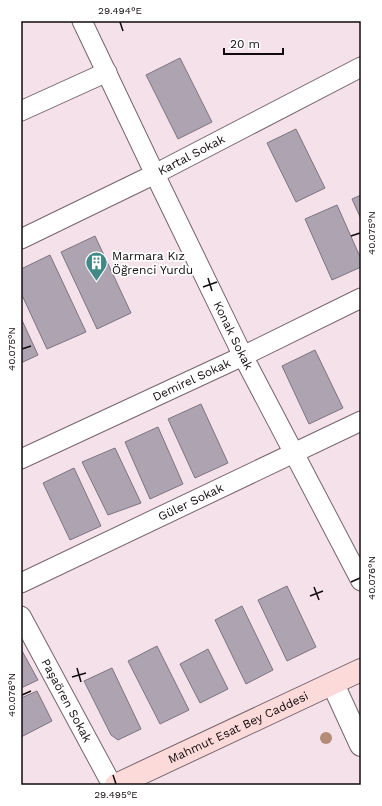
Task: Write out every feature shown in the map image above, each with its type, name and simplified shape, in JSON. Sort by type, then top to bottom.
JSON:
[{"type":"main road","name":"Mahmut Esat Bey Caddesi","points":[[116,785],[361,670]]},
{"type":"street","name":"Konak Sokak","points":[[82,21],[243,356],[361,581]]},
{"type":"street","name":"Kartal Sokak","points":[[21,239],[155,174],[361,67]]},
{"type":"street","points":[[21,111],[107,72]]},
{"type":"street","name":"Demirel Sokak","points":[[21,459],[243,356],[361,298]]},
{"type":"street","name":"Güler Sokak","points":[[21,583],[361,421]]},
{"type":"street","name":"Paşaören Sokak","points":[[21,616],[112,785]]},
{"type":"street","points":[[333,684],[361,744]]},
{"type":"building","points":[[180,58],[212,122],[178,139],[146,75]]},
{"type":"building","points":[[296,129],[325,188],[296,202],[267,143]]},
{"type":"building","points":[[361,195],[361,219],[352,199]]},
{"type":"building","points":[[337,205],[361,259],[361,267],[332,280],[305,219]]},
{"type":"building","name":"Marmara Kız Öğrenci Yurdu","points":[[95,236],[131,313],[97,329],[61,252]]},
{"type":"building","points":[[50,255],[86,332],[47,349],[21,293],[21,269]]},
{"type":"building","points":[[21,318],[38,355],[21,363]]},
{"type":"building","points":[[315,350],[343,408],[309,424],[282,366]]},
{"type":"building","points":[[201,404],[228,463],[195,478],[168,419]]},
{"type":"building","points":[[158,427],[183,484],[150,499],[125,442]]},
{"type":"building","points":[[115,448],[141,503],[108,515],[82,462]]},
{"type":"building","points":[[74,468],[101,526],[70,540],[43,483]]},
{"type":"building","points":[[287,586],[316,647],[287,661],[258,600]]},
{"type":"building","points":[[242,606],[273,670],[246,684],[215,620]]},
{"type":"building","points":[[157,646],[189,710],[160,724],[128,661]]},
{"type":"building","points":[[21,649],[38,680],[21,688]]},
{"type":"building","points":[[208,649],[228,689],[200,703],[180,664]]},
{"type":"building","points":[[112,668],[141,729],[118,740],[111,735],[84,681]]},
{"type":"building","points":[[37,691],[52,721],[21,737],[21,698]]},
{"type":"place","name":"Marmara Kız Öğrenci Yurdu","points":[[96,282]]}]
